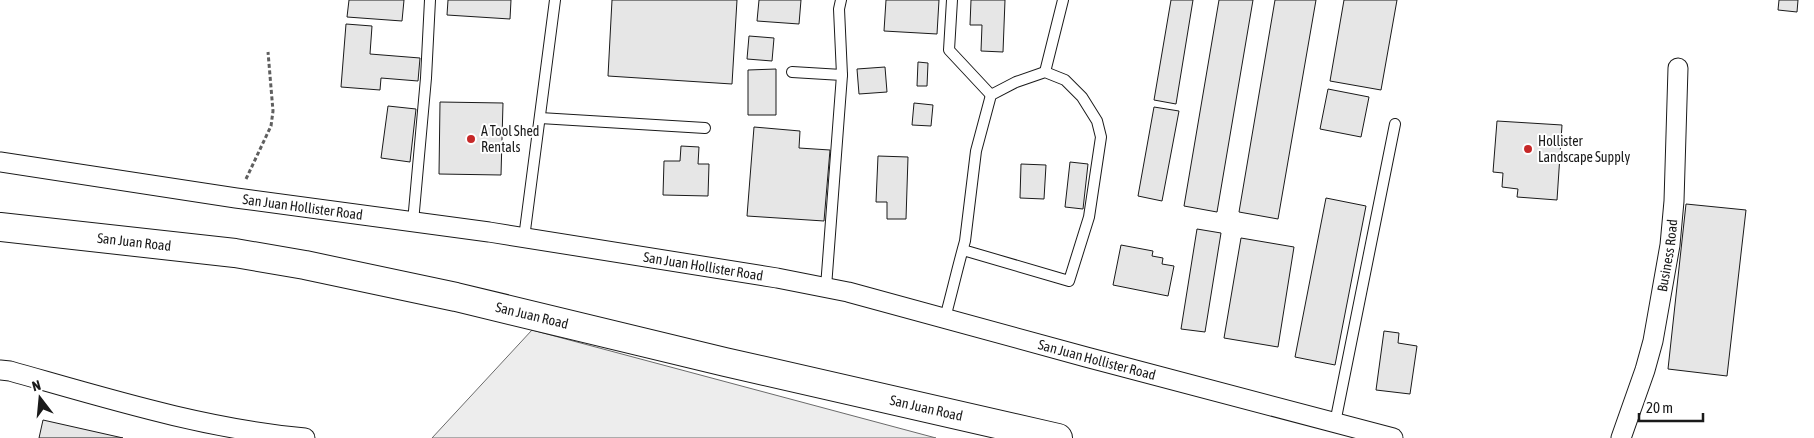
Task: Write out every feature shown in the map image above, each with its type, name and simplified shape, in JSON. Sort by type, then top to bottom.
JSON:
[{"type":"main road","name":"San Juan Road","points":[[0,227],[235,253],[304,265],[456,297],[726,362],[1058,438]]},
{"type":"street","name":"Business Road","points":[[1621,438],[1651,348],[1669,255],[1674,201],[1678,68]]},
{"type":"street","name":"San Juan Hollister Road","points":[[0,162],[236,198],[524,238],[826,287],[1393,438]]},
{"type":"street","points":[[0,370],[10,371],[136,407],[269,435],[304,438]]},
{"type":"lane","points":[[413,222],[426,78],[430,0]]},
{"type":"lane","points":[[524,238],[555,0]]},
{"type":"lane","points":[[826,287],[842,75],[839,9],[841,0]]},
{"type":"lane","points":[[952,0],[949,50],[991,95]]},
{"type":"lane","points":[[1046,72],[1063,0]]},
{"type":"lane","points":[[792,72],[842,75]]},
{"type":"lane","points":[[945,318],[963,250],[976,151],[991,95],[1016,82],[1046,72],[1065,80],[1082,97],[1097,122],[1101,137],[1089,217],[1069,282],[963,250]]},
{"type":"lane","points":[[540,118],[705,128]]},
{"type":"lane","points":[[1335,423],[1395,124]]},
{"type":"path","points":[[236,198],[271,126],[273,111],[268,52]]},
{"type":"shaded area","points":[[532,330],[936,438],[432,438]]},
{"type":"building","points":[[349,0],[404,0],[402,21],[347,17]]},
{"type":"building","points":[[448,0],[511,0],[510,19],[447,15]]},
{"type":"building","points":[[612,0],[737,0],[732,84],[608,76]]},
{"type":"building","points":[[759,0],[801,0],[799,24],[757,21]]},
{"type":"building","points":[[886,0],[939,0],[937,34],[884,31]]},
{"type":"building","points":[[971,0],[1005,0],[1003,52],[981,51],[982,25],[970,25]]},
{"type":"building","points":[[1171,0],[1193,0],[1176,104],[1154,100]]},
{"type":"building","points":[[1219,0],[1253,0],[1217,212],[1184,206]]},
{"type":"building","points":[[1275,0],[1316,0],[1278,219],[1239,212]]},
{"type":"building","points":[[1344,0],[1397,0],[1381,90],[1330,81]]},
{"type":"building","points":[[1779,0],[1798,0],[1797,12],[1778,10]]},
{"type":"building","points":[[346,24],[372,26],[370,54],[420,58],[418,81],[381,78],[380,90],[341,87]]},
{"type":"building","points":[[749,36],[774,38],[772,61],[747,59]]},
{"type":"building","points":[[918,62],[928,63],[927,86],[917,86]]},
{"type":"building","points":[[885,67],[887,92],[859,94],[857,69]]},
{"type":"building","points":[[776,69],[776,115],[748,115],[748,70]]},
{"type":"building","points":[[1328,89],[1369,97],[1361,137],[1320,129]]},
{"type":"building","name":"A Tool Shed Rentals","points":[[440,102],[503,103],[501,175],[439,174]]},
{"type":"building","points":[[914,103],[933,105],[931,126],[912,125]]},
{"type":"building","points":[[388,106],[416,109],[410,162],[381,158]]},
{"type":"building","points":[[1154,107],[1179,111],[1162,201],[1138,196]]},
{"type":"building","name":"Hollister Landscape Supply","points":[[1497,121],[1562,125],[1557,200],[1517,197],[1518,189],[1502,187],[1503,173],[1493,172]]},
{"type":"building","points":[[754,127],[800,131],[799,148],[830,150],[824,221],[747,216]]},
{"type":"building","points":[[681,146],[699,147],[698,164],[709,164],[708,196],[663,195],[664,161],[680,161]]},
{"type":"building","points":[[878,156],[908,157],[906,219],[887,219],[887,202],[876,202]]},
{"type":"building","points":[[1070,162],[1088,164],[1083,209],[1065,207]]},
{"type":"building","points":[[1021,164],[1046,165],[1044,199],[1020,198]]},
{"type":"building","points":[[1326,198],[1366,206],[1335,365],[1295,357]]},
{"type":"building","points":[[1686,204],[1746,210],[1727,376],[1668,369]]},
{"type":"building","points":[[1197,229],[1221,233],[1205,332],[1181,329]]},
{"type":"building","points":[[1241,238],[1294,247],[1278,347],[1224,338]]},
{"type":"building","points":[[1121,245],[1153,251],[1152,256],[1163,258],[1162,264],[1174,266],[1168,296],[1113,285]]},
{"type":"building","points":[[1384,331],[1399,333],[1398,343],[1417,346],[1410,394],[1376,390]]},
{"type":"building","points":[[43,420],[123,438],[39,438]]},
{"type":"place","name":"A Tool Shed Rentals","points":[[471,139]]},
{"type":"place","name":"Hollister Landscape Supply","points":[[1528,149]]}]
